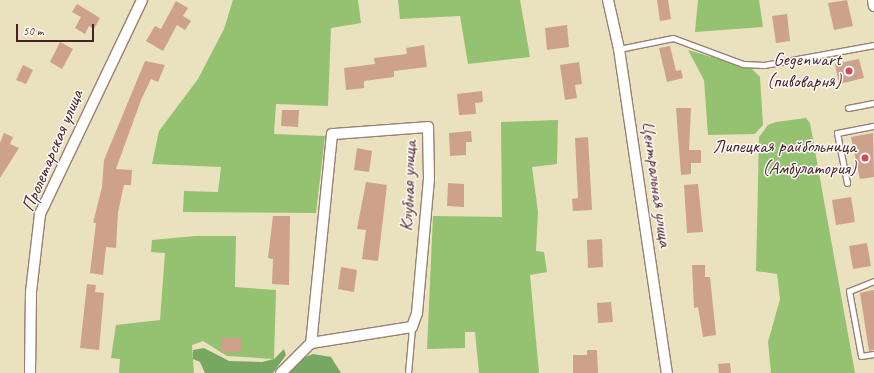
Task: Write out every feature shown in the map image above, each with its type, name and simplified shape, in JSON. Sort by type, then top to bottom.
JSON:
[{"type":"street","name":"Пролетарская улица","points":[[30,373],[31,292],[40,214],[142,0]]},
{"type":"street","name":"Центральная улица","points":[[608,0],[619,49],[666,373]]},
{"type":"street","points":[[873,0],[874,6]]},
{"type":"street","name":"Клубная улица","points":[[311,342],[332,134],[428,127],[429,179],[417,313],[412,327]]},
{"type":"street","points":[[281,373],[311,342],[412,327]]},
{"type":"lane","points":[[619,49],[673,38],[743,64],[764,65],[874,45]]},
{"type":"lane","points":[[848,108],[874,103]]},
{"type":"lane","points":[[847,184],[837,134],[874,126]]},
{"type":"lane","points":[[874,282],[849,291],[861,356],[874,354]]},
{"type":"lane","points":[[408,373],[412,327]]},
{"type":"green space","points":[[233,0],[358,0],[361,23],[331,28],[328,106],[276,104],[274,134],[325,136],[316,213],[183,212],[184,191],[218,192],[221,167],[152,164],[159,131],[198,79],[224,29]]},
{"type":"green space","points":[[398,0],[520,0],[530,57],[468,64],[460,16],[400,19]]},
{"type":"green space","points":[[698,0],[759,0],[763,27],[695,32]]},
{"type":"green space","points":[[688,50],[752,69],[760,77],[763,125],[755,134],[708,135],[704,80]]},
{"type":"green space","points":[[806,118],[810,123],[855,373],[771,373],[768,342],[780,299],[777,274],[756,271],[759,137],[768,125],[776,122]]},
{"type":"green space","points":[[558,120],[557,164],[532,167],[538,212],[536,251],[544,252],[547,272],[530,275],[539,373],[479,373],[475,332],[465,332],[465,348],[427,349],[433,216],[502,217],[501,122]]},
{"type":"green space","points":[[195,236],[236,236],[235,287],[276,290],[274,359],[227,356],[203,341],[192,345],[194,373],[119,373],[120,359],[111,358],[116,325],[160,320],[165,253],[151,252],[152,240]]},
{"type":"green space","points":[[204,348],[229,361],[262,362],[274,359],[284,349],[286,355],[273,373],[205,373],[200,362],[193,359],[193,350]]},
{"type":"green space","points":[[313,354],[331,357],[341,373],[289,373],[298,360]]},
{"type":"building","points":[[657,0],[668,0],[671,19],[660,21]]},
{"type":"building","points":[[847,0],[853,26],[834,30],[828,3]]},
{"type":"building","points":[[176,1],[188,8],[183,16],[191,21],[185,30],[177,25],[163,51],[146,41],[155,26],[161,29]]},
{"type":"building","points":[[77,4],[100,18],[94,29],[89,26],[85,34],[75,28],[81,17],[72,12]]},
{"type":"building","points":[[787,14],[790,41],[776,43],[772,16]]},
{"type":"building","points":[[567,25],[569,47],[547,50],[545,28]]},
{"type":"building","points":[[60,42],[73,49],[62,69],[50,62]]},
{"type":"building","points":[[424,45],[427,67],[394,71],[394,77],[364,81],[364,88],[346,90],[344,68],[375,64],[374,58],[407,54],[406,48]]},
{"type":"building","points":[[670,46],[676,71],[681,70],[683,78],[667,82],[659,48]]},
{"type":"building","name":"Gegenwart (пивоварня)","points":[[859,59],[864,78],[839,84],[835,64]]},
{"type":"building","points":[[145,61],[165,65],[158,82],[151,79],[141,100],[116,169],[132,170],[131,185],[124,185],[118,212],[116,248],[106,247],[103,275],[90,273],[96,223],[93,223],[102,187],[104,160]]},
{"type":"building","points":[[579,62],[582,84],[575,85],[577,98],[565,100],[560,65]]},
{"type":"building","points":[[23,65],[33,70],[26,84],[16,80]]},
{"type":"building","points":[[482,91],[483,102],[475,103],[476,114],[459,115],[457,94]]},
{"type":"building","points":[[676,108],[691,108],[689,150],[701,150],[701,163],[691,163],[691,174],[681,175]]},
{"type":"building","points":[[282,110],[299,110],[298,127],[281,126]]},
{"type":"building","points":[[471,131],[472,142],[466,142],[466,155],[450,156],[449,133]]},
{"type":"building","points":[[4,133],[13,137],[10,144],[19,148],[0,178],[0,143]]},
{"type":"building","name":"Липецкая райбольница (Амбулатория)","points":[[873,133],[874,177],[860,179],[851,137]]},
{"type":"building","points":[[588,137],[592,210],[573,211],[572,199],[578,198],[575,138]]},
{"type":"building","points":[[357,148],[372,151],[369,172],[354,170]]},
{"type":"building","points":[[366,182],[387,185],[378,261],[362,259],[366,230],[357,229]]},
{"type":"building","points":[[448,183],[464,184],[464,207],[447,206]]},
{"type":"building","points":[[698,184],[703,232],[687,233],[684,185]]},
{"type":"building","points":[[851,197],[855,222],[836,225],[832,200]]},
{"type":"building","points":[[273,216],[290,216],[289,285],[272,284],[273,259],[268,258]]},
{"type":"building","points":[[602,239],[603,267],[588,268],[587,240]]},
{"type":"building","points":[[867,243],[871,266],[853,269],[849,246]]},
{"type":"building","points":[[692,265],[705,265],[705,277],[710,277],[716,335],[703,337],[698,307],[694,308]]},
{"type":"building","points":[[341,267],[357,270],[354,292],[338,289]]},
{"type":"building","points":[[87,284],[96,285],[95,292],[104,293],[99,350],[80,348]]},
{"type":"building","points":[[874,290],[874,350],[869,351],[860,293]]},
{"type":"building","points":[[611,302],[613,322],[598,323],[597,303]]},
{"type":"building","points":[[221,338],[242,338],[242,352],[221,353]]},
{"type":"building","points":[[587,350],[597,350],[598,373],[573,373],[573,355],[587,355]]},
{"type":"building","points":[[730,363],[731,373],[719,373],[718,364]]},
{"type":"place","name":"Gegenwart (пивоварня)","points":[[849,71]]},
{"type":"place","name":"Липецкая райбольница (Амбулатория)","points":[[865,158]]}]
